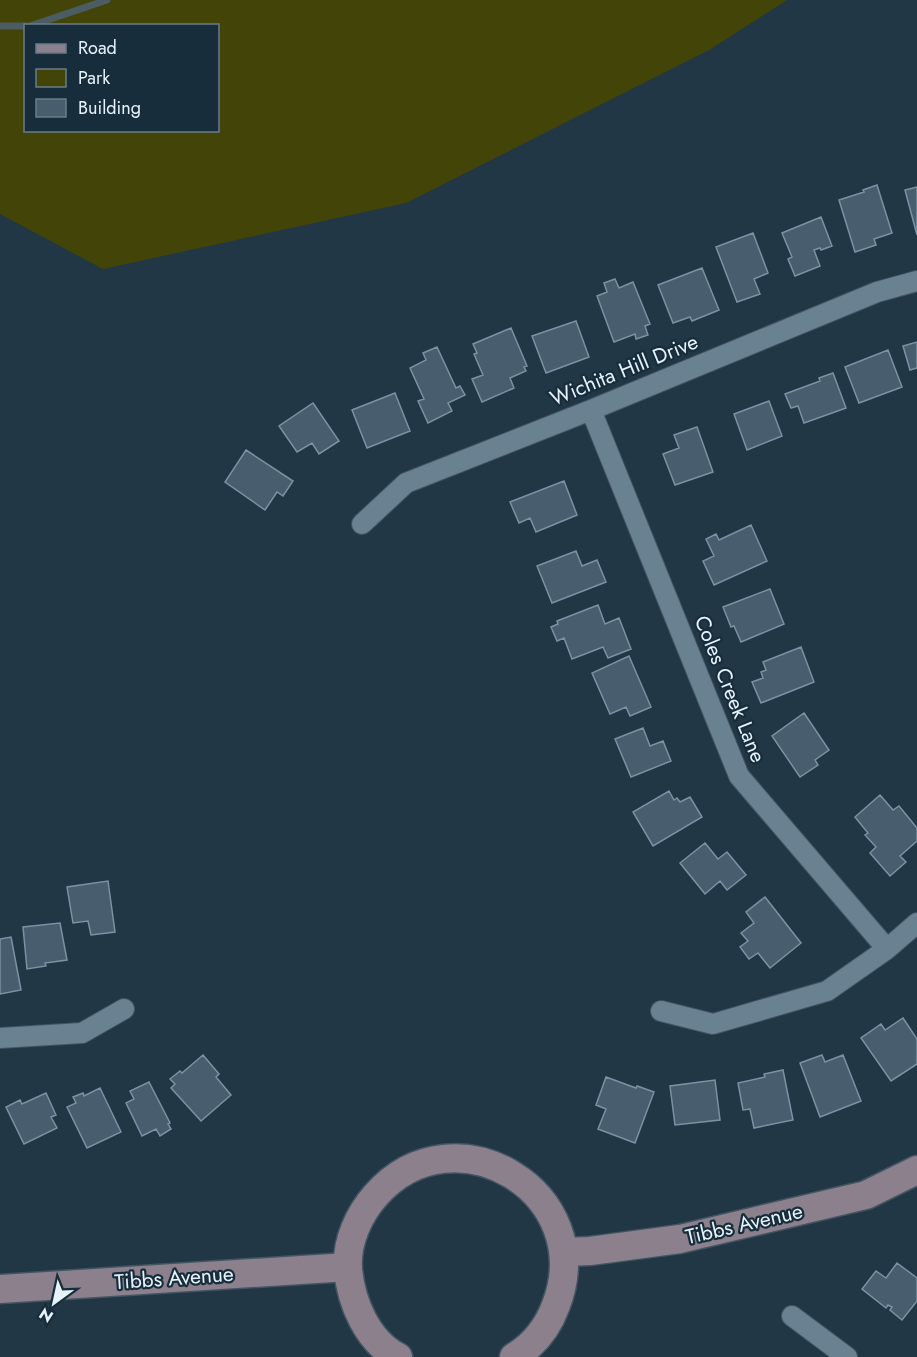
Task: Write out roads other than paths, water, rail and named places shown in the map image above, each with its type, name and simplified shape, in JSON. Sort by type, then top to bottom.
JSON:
[{"type":"street","name":"Wichita Hill Drive","points":[[362,524],[406,483],[591,410],[877,292],[917,281]]},
{"type":"street","name":"Coles Creek Lane","points":[[591,410],[739,776],[887,949]]},
{"type":"street","points":[[661,1011],[713,1024],[827,991],[887,949],[917,923]]},
{"type":"street","points":[[0,1038],[82,1033],[124,1009]]},
{"type":"street","points":[[398,1357],[369,1331],[353,1301],[348,1267],[352,1236],[381,1178],[436,1160],[465,1158],[492,1164],[518,1177],[540,1197],[556,1223],[564,1252],[563,1288],[551,1321],[528,1348],[514,1357]]},
{"type":"street","name":"Tibbs Avenue","points":[[564,1252],[601,1250],[702,1234],[866,1195],[917,1170]]},
{"type":"street","name":"Tibbs Avenue","points":[[0,1289],[348,1267]]},
{"type":"street","points":[[792,1316],[847,1357]]},
{"type":"waterway","points":[[36,24],[107,0]]},
{"type":"waterway","points":[[0,26],[24,26]]}]
